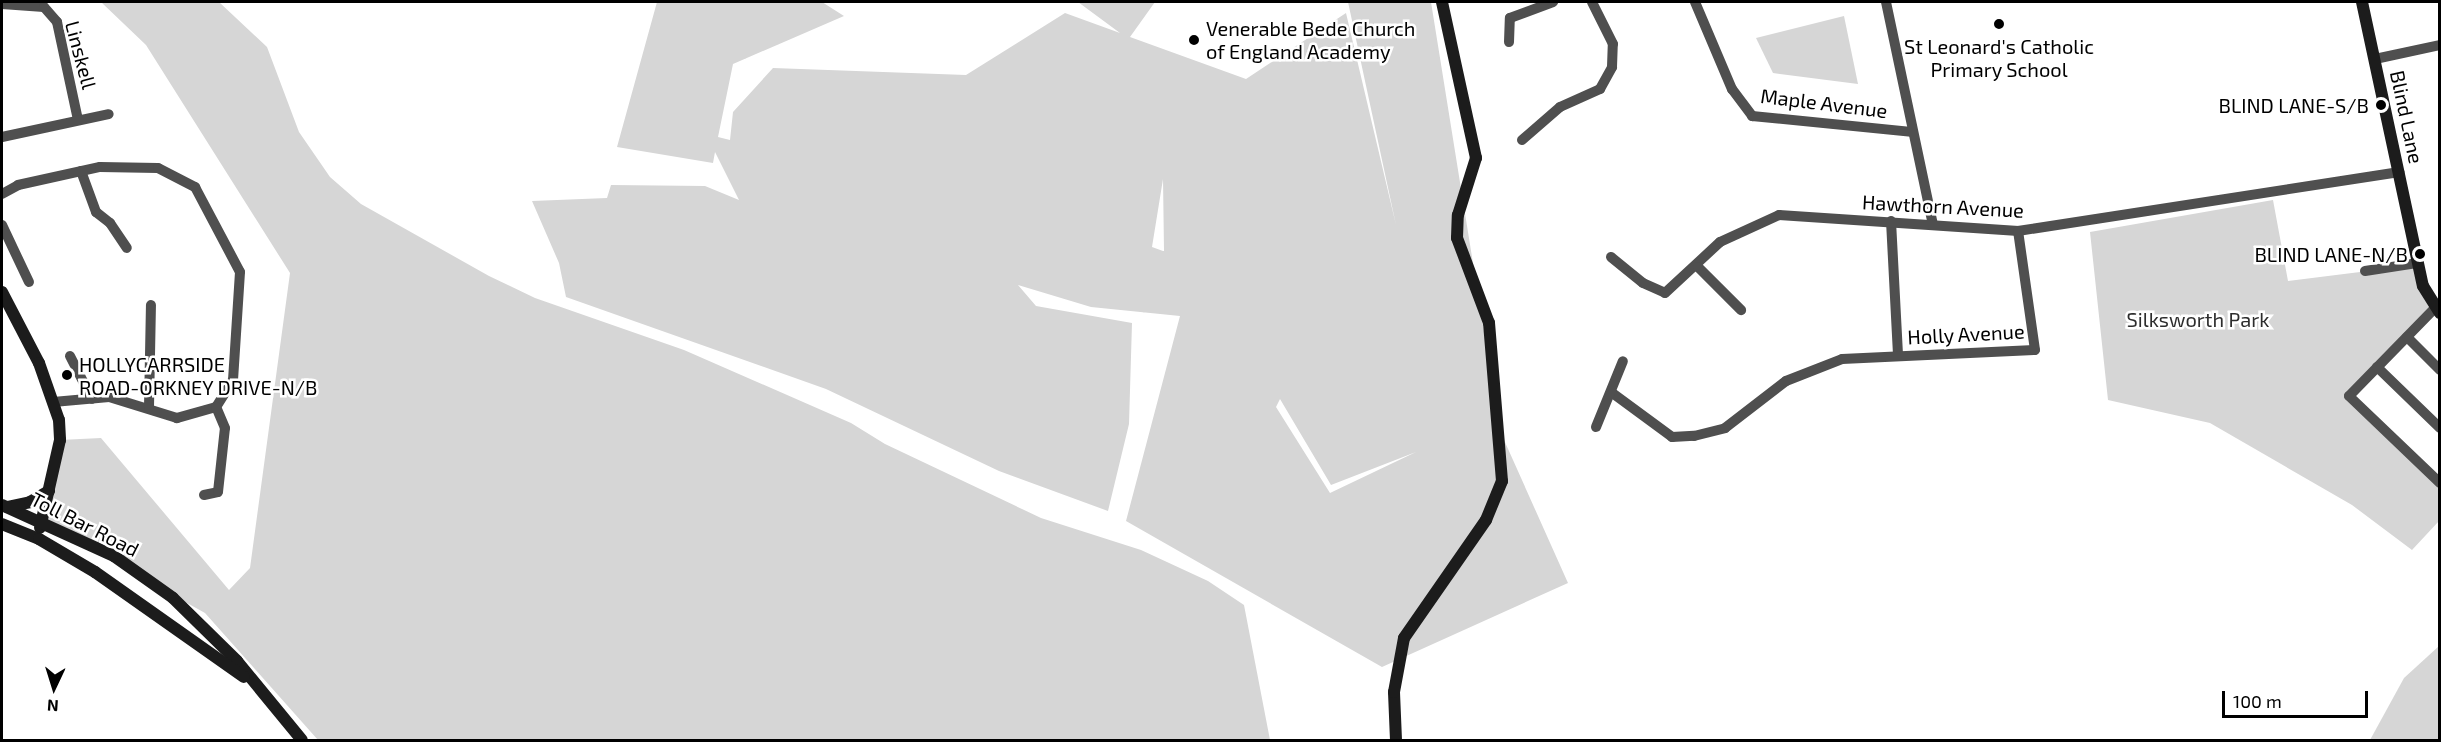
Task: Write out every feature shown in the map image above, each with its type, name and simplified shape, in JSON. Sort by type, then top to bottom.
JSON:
[{"type":"street","points":[[1396,741],[1394,692],[1404,638],[1486,520],[1502,481],[1489,323],[1457,238],[1458,215],[1476,158],[1442,2]]},
{"type":"street","points":[[1509,42],[1510,18],[1553,2]]},
{"type":"street","points":[[1522,140],[1560,107],[1600,89],[1612,67],[1613,44],[1592,2]]},
{"type":"street","name":"Maple Avenue","points":[[1699,2],[1732,89],[1752,116],[1911,132]]},
{"type":"street","points":[[1886,2],[1911,132],[1933,225]]},
{"type":"street","name":"Blind Lane","points":[[2362,2],[2423,286],[2437,311]]},
{"type":"street","name":"Linskell","points":[[2,4],[44,8],[57,22],[78,120]]},
{"type":"street","points":[[2375,59],[2439,45]]},
{"type":"street","points":[[2,137],[109,114]]},
{"type":"street","points":[[2,194],[18,184],[81,171],[158,168],[184,179],[195,187],[232,252],[240,272],[232,380],[216,407],[177,418],[150,407],[109,397],[53,402]]},
{"type":"street","points":[[81,171],[96,212],[110,223],[126,248]]},
{"type":"street","name":"Hawthorn Avenue","points":[[1698,267],[1720,242],[1779,215],[2018,231],[2275,193],[2399,171]]},
{"type":"street","points":[[1892,222],[1898,356]]},
{"type":"street","points":[[2,225],[29,282]]},
{"type":"street","name":"Holly Avenue","points":[[1611,392],[1672,437],[1694,436],[1725,428],[1786,381],[1842,359],[2035,350],[2018,231]]},
{"type":"street","points":[[1611,257],[1643,283],[1665,293],[1698,267],[1741,310]]},
{"type":"street","points":[[2365,271],[2418,262]]},
{"type":"street","points":[[2,292],[39,363],[53,402],[60,440],[42,522],[36,538]]},
{"type":"street","points":[[150,407],[151,305]]},
{"type":"street","points":[[2437,311],[2407,337],[2349,396],[2439,483]]},
{"type":"street","points":[[2407,337],[2439,370]]},
{"type":"street","points":[[70,356],[92,399]]},
{"type":"street","points":[[1596,428],[1623,361]]},
{"type":"street","points":[[2377,367],[2439,428]]},
{"type":"street","points":[[204,495],[218,492],[225,428],[216,407]]},
{"type":"street","points":[[4,506],[30,502],[49,491]]},
{"type":"street","name":"Toll Bar Road","points":[[4,506],[114,556],[173,598],[237,661],[249,682]]},
{"type":"street","name":"Toll Bar Road","points":[[2,524],[36,538],[150,608],[249,682],[302,741]]},
{"type":"green space","points":[[101,2],[219,2],[267,47],[299,132],[330,177],[361,204],[489,276],[535,298],[684,350],[851,423],[885,444],[1041,518],[1141,550],[1208,581],[1244,605],[1270,740],[318,740],[205,613],[42,522],[60,440],[101,438],[229,590],[250,568],[290,273],[146,45]]},
{"type":"green space","points":[[657,2],[822,2],[844,16],[733,64],[718,137],[730,140],[733,112],[773,68],[966,75],[1065,13],[1120,33],[1078,2],[1155,2],[1130,37],[1246,79],[1346,13],[1396,225],[1348,2],[1431,2],[1500,431],[1568,583],[1382,667],[1126,521],[1180,316],[1091,307],[1018,285],[1036,306],[1132,323],[1129,424],[1108,511],[999,471],[826,389],[566,297],[559,263],[532,201],[607,198],[611,185],[705,186],[739,200],[715,152],[713,163],[617,147]],"holes":[[[1163,179],[1164,251],[1152,247]],[[1280,399],[1331,485],[1416,452],[1330,493],[1276,407]]]},
{"type":"green space","points":[[1844,16],[1858,84],[1773,73],[1756,38]]},
{"type":"green space","name":"Silksworth Park","points":[[2273,200],[2288,281],[2416,265],[2435,308],[2345,395],[2439,478],[2439,521],[2412,550],[2352,505],[2210,423],[2108,400],[2090,232]]},
{"type":"green space","points":[[2439,646],[2439,740],[2370,740],[2404,678]]},
{"type":"place","name":"St Leonard's Catholic Primary School","points":[[1999,24]]},
{"type":"place","name":"Venerable Bede Church of England Academy","points":[[1194,40]]},
{"type":"place","name":"BLIND LANE-S/B","points":[[2381,105]]},
{"type":"place","name":"BLIND LANE-N/B","points":[[2420,254]]},
{"type":"place","name":"HOLLYCARRSIDE ROAD-ORKNEY DRIVE-N/B","points":[[67,375]]}]
